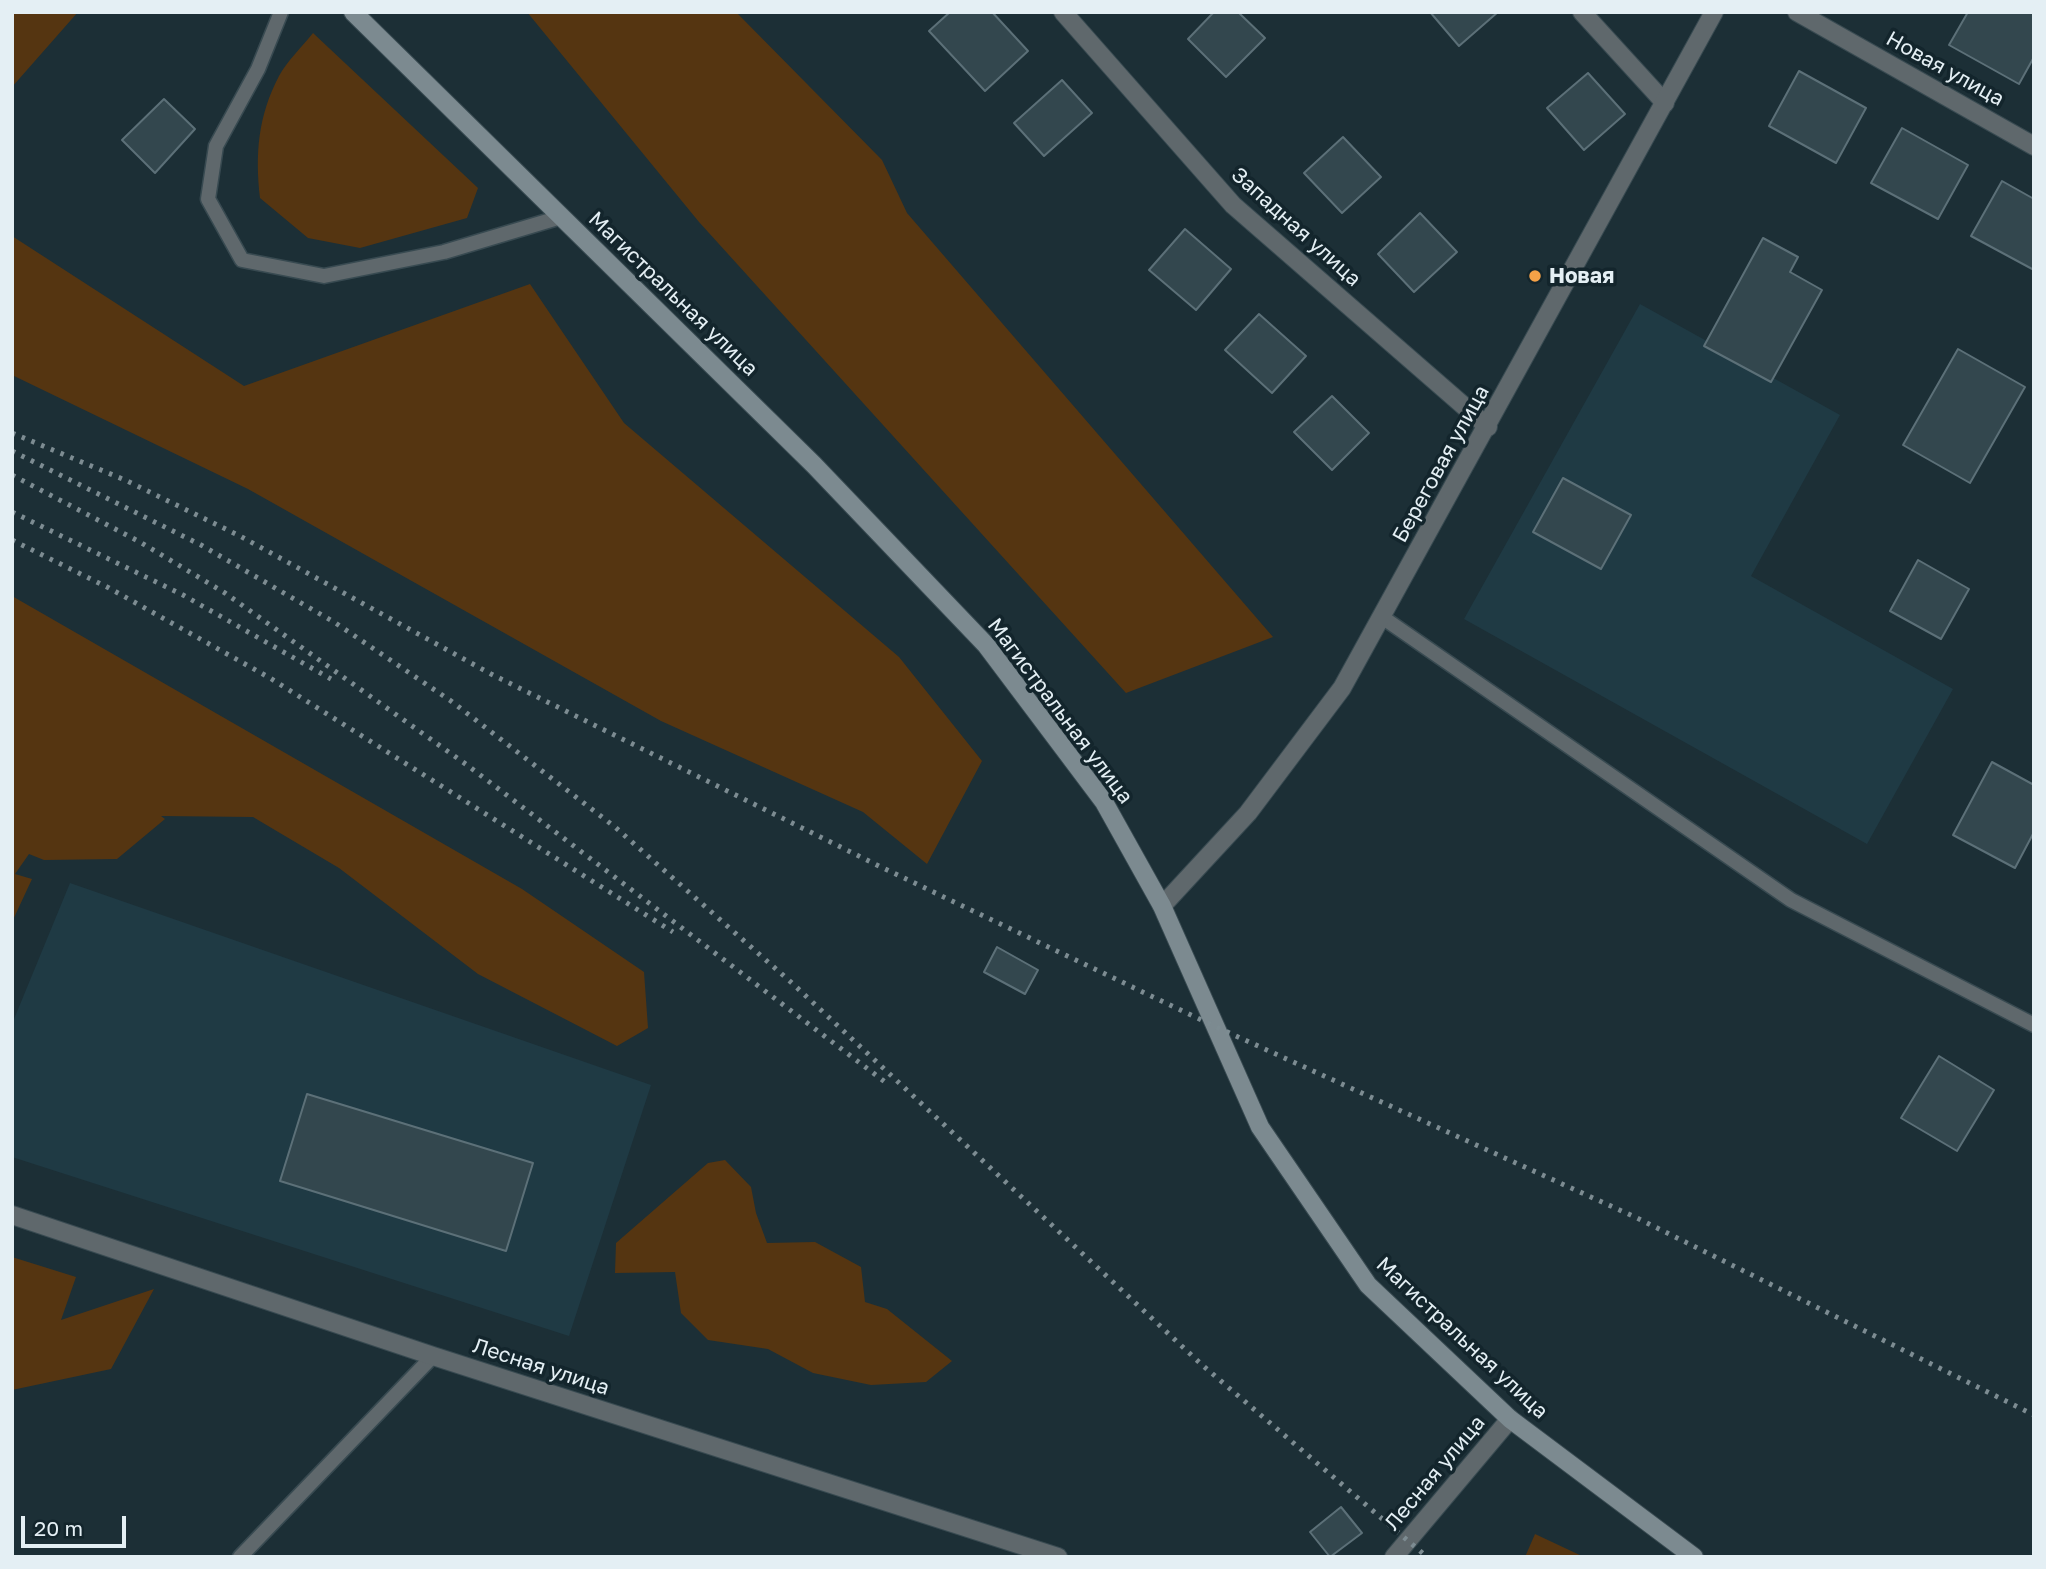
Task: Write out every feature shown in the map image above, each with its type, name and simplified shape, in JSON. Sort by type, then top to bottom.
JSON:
[{"type":"main road","name":"Магистральная улица","points":[[354,12],[814,465],[986,645],[1104,802],[1162,906],[1261,1127],[1367,1285],[1510,1419],[1694,1557]]},
{"type":"street","name":"Западная улица","points":[[1063,12],[1233,205],[1488,427]]},
{"type":"street","points":[[1582,12],[1665,103]]},
{"type":"street","name":"Береговая улица","points":[[1162,906],[1248,813],[1342,688],[1714,12]]},
{"type":"street","name":"Новая улица","points":[[1797,12],[2034,145]]},
{"type":"street","name":"Лесная улица","points":[[12,1215],[433,1356],[1058,1557]]},
{"type":"street","name":"Лесная улица","points":[[1394,1557],[1510,1419]]},
{"type":"lane","points":[[281,12],[258,69],[216,146],[208,199],[242,260],[324,276],[444,252],[561,216]]},
{"type":"lane","points":[[1382,617],[1791,900],[2034,1025]]},
{"type":"lane","points":[[240,1557],[433,1356]]},
{"type":"shaded area","points":[[12,12],[78,12],[12,87]]},
{"type":"shaded area","points":[[527,12],[736,12],[882,160],[907,213],[1273,637],[1126,693],[699,222]]},
{"type":"shaded area","points":[[313,33],[478,188],[467,218],[360,248],[308,238],[260,198],[258,151],[266,106],[282,70]]},
{"type":"shaded area","points":[[12,236],[244,386],[530,284],[624,423],[899,657],[982,761],[927,864],[863,812],[661,721],[248,489],[12,375]]},
{"type":"shaded area","points":[[1640,304],[1840,415],[1751,576],[1953,689],[1867,844],[1464,619]]},
{"type":"shaded area","points":[[12,596],[522,889],[644,972],[648,1028],[617,1046],[478,974],[339,868],[253,817],[161,816],[165,819],[117,859],[44,860],[29,854],[15,874],[32,879],[12,922]]},
{"type":"shaded area","points":[[70,883],[651,1085],[569,1336],[12,1157],[12,1024]]},
{"type":"shaded area","points":[[725,1160],[751,1187],[756,1213],[767,1243],[815,1242],[861,1267],[865,1302],[887,1309],[952,1361],[926,1382],[871,1385],[813,1373],[768,1349],[708,1340],[681,1313],[675,1272],[615,1273],[616,1243],[708,1163]]},
{"type":"shaded area","points":[[12,1257],[76,1277],[61,1320],[154,1289],[111,1369],[12,1390]]},
{"type":"shaded area","points":[[1535,1534],[1584,1557],[1525,1557]]},
{"type":"building","points":[[950,12],[992,12],[1028,51],[985,91],[929,31]]},
{"type":"building","points":[[1214,12],[1238,12],[1265,38],[1226,77],[1188,39]]},
{"type":"building","points":[[1430,12],[1498,12],[1459,46]]},
{"type":"building","points":[[1968,12],[2034,13],[2034,57],[2019,84],[1949,45]]},
{"type":"building","points":[[1799,71],[1866,108],[1836,163],[1769,126]]},
{"type":"building","points":[[1588,73],[1625,114],[1584,150],[1547,108]]},
{"type":"building","points":[[1062,80],[1092,113],[1044,156],[1014,123]]},
{"type":"building","points":[[164,99],[195,129],[155,173],[122,140]]},
{"type":"building","points":[[1902,128],[1968,165],[1938,219],[1871,183]]},
{"type":"building","points":[[1343,137],[1381,177],[1342,213],[1304,173]]},
{"type":"building","points":[[2002,181],[2034,199],[2034,270],[1971,236]]},
{"type":"building","points":[[1420,213],[1457,252],[1414,292],[1378,254]]},
{"type":"building","points":[[1185,229],[1231,269],[1196,310],[1149,270]]},
{"type":"building","points":[[1763,238],[1798,257],[1790,272],[1822,290],[1771,382],[1704,346]]},
{"type":"building","points":[[1259,314],[1306,356],[1272,393],[1225,350]]},
{"type":"building","points":[[1958,349],[2025,387],[1970,483],[1903,445]]},
{"type":"building","points":[[1332,396],[1369,433],[1332,470],[1294,432]]},
{"type":"building","points":[[1563,478],[1631,515],[1601,569],[1533,532]]},
{"type":"building","points":[[1918,560],[1969,589],[1941,639],[1890,611]]},
{"type":"building","points":[[1992,762],[2034,785],[2034,832],[2015,868],[1953,835]]},
{"type":"building","points":[[997,947],[1038,970],[1025,994],[984,972]]},
{"type":"building","points":[[1939,1056],[1994,1090],[1957,1151],[1901,1118]]},
{"type":"building","points":[[307,1094],[533,1163],[506,1251],[280,1181]]},
{"type":"building","points":[[1341,1507],[1362,1533],[1330,1557],[1310,1532]]},
{"type":"railway","points":[[12,433],[125,480],[240,536],[491,674],[881,867],[1214,1026],[1635,1217],[2034,1415]]},
{"type":"railway","points":[[12,451],[201,545],[334,622],[451,701],[615,827],[793,984],[1201,1364],[1427,1557]]},
{"type":"railway","points":[[12,475],[140,542],[225,593],[467,765],[889,1085]]},
{"type":"railway","points":[[12,512],[183,595],[331,679]]},
{"type":"railway","points":[[12,540],[109,588],[270,678],[673,932]]},
{"type":"place","name":"Новая","points":[[1535,276]]}]
